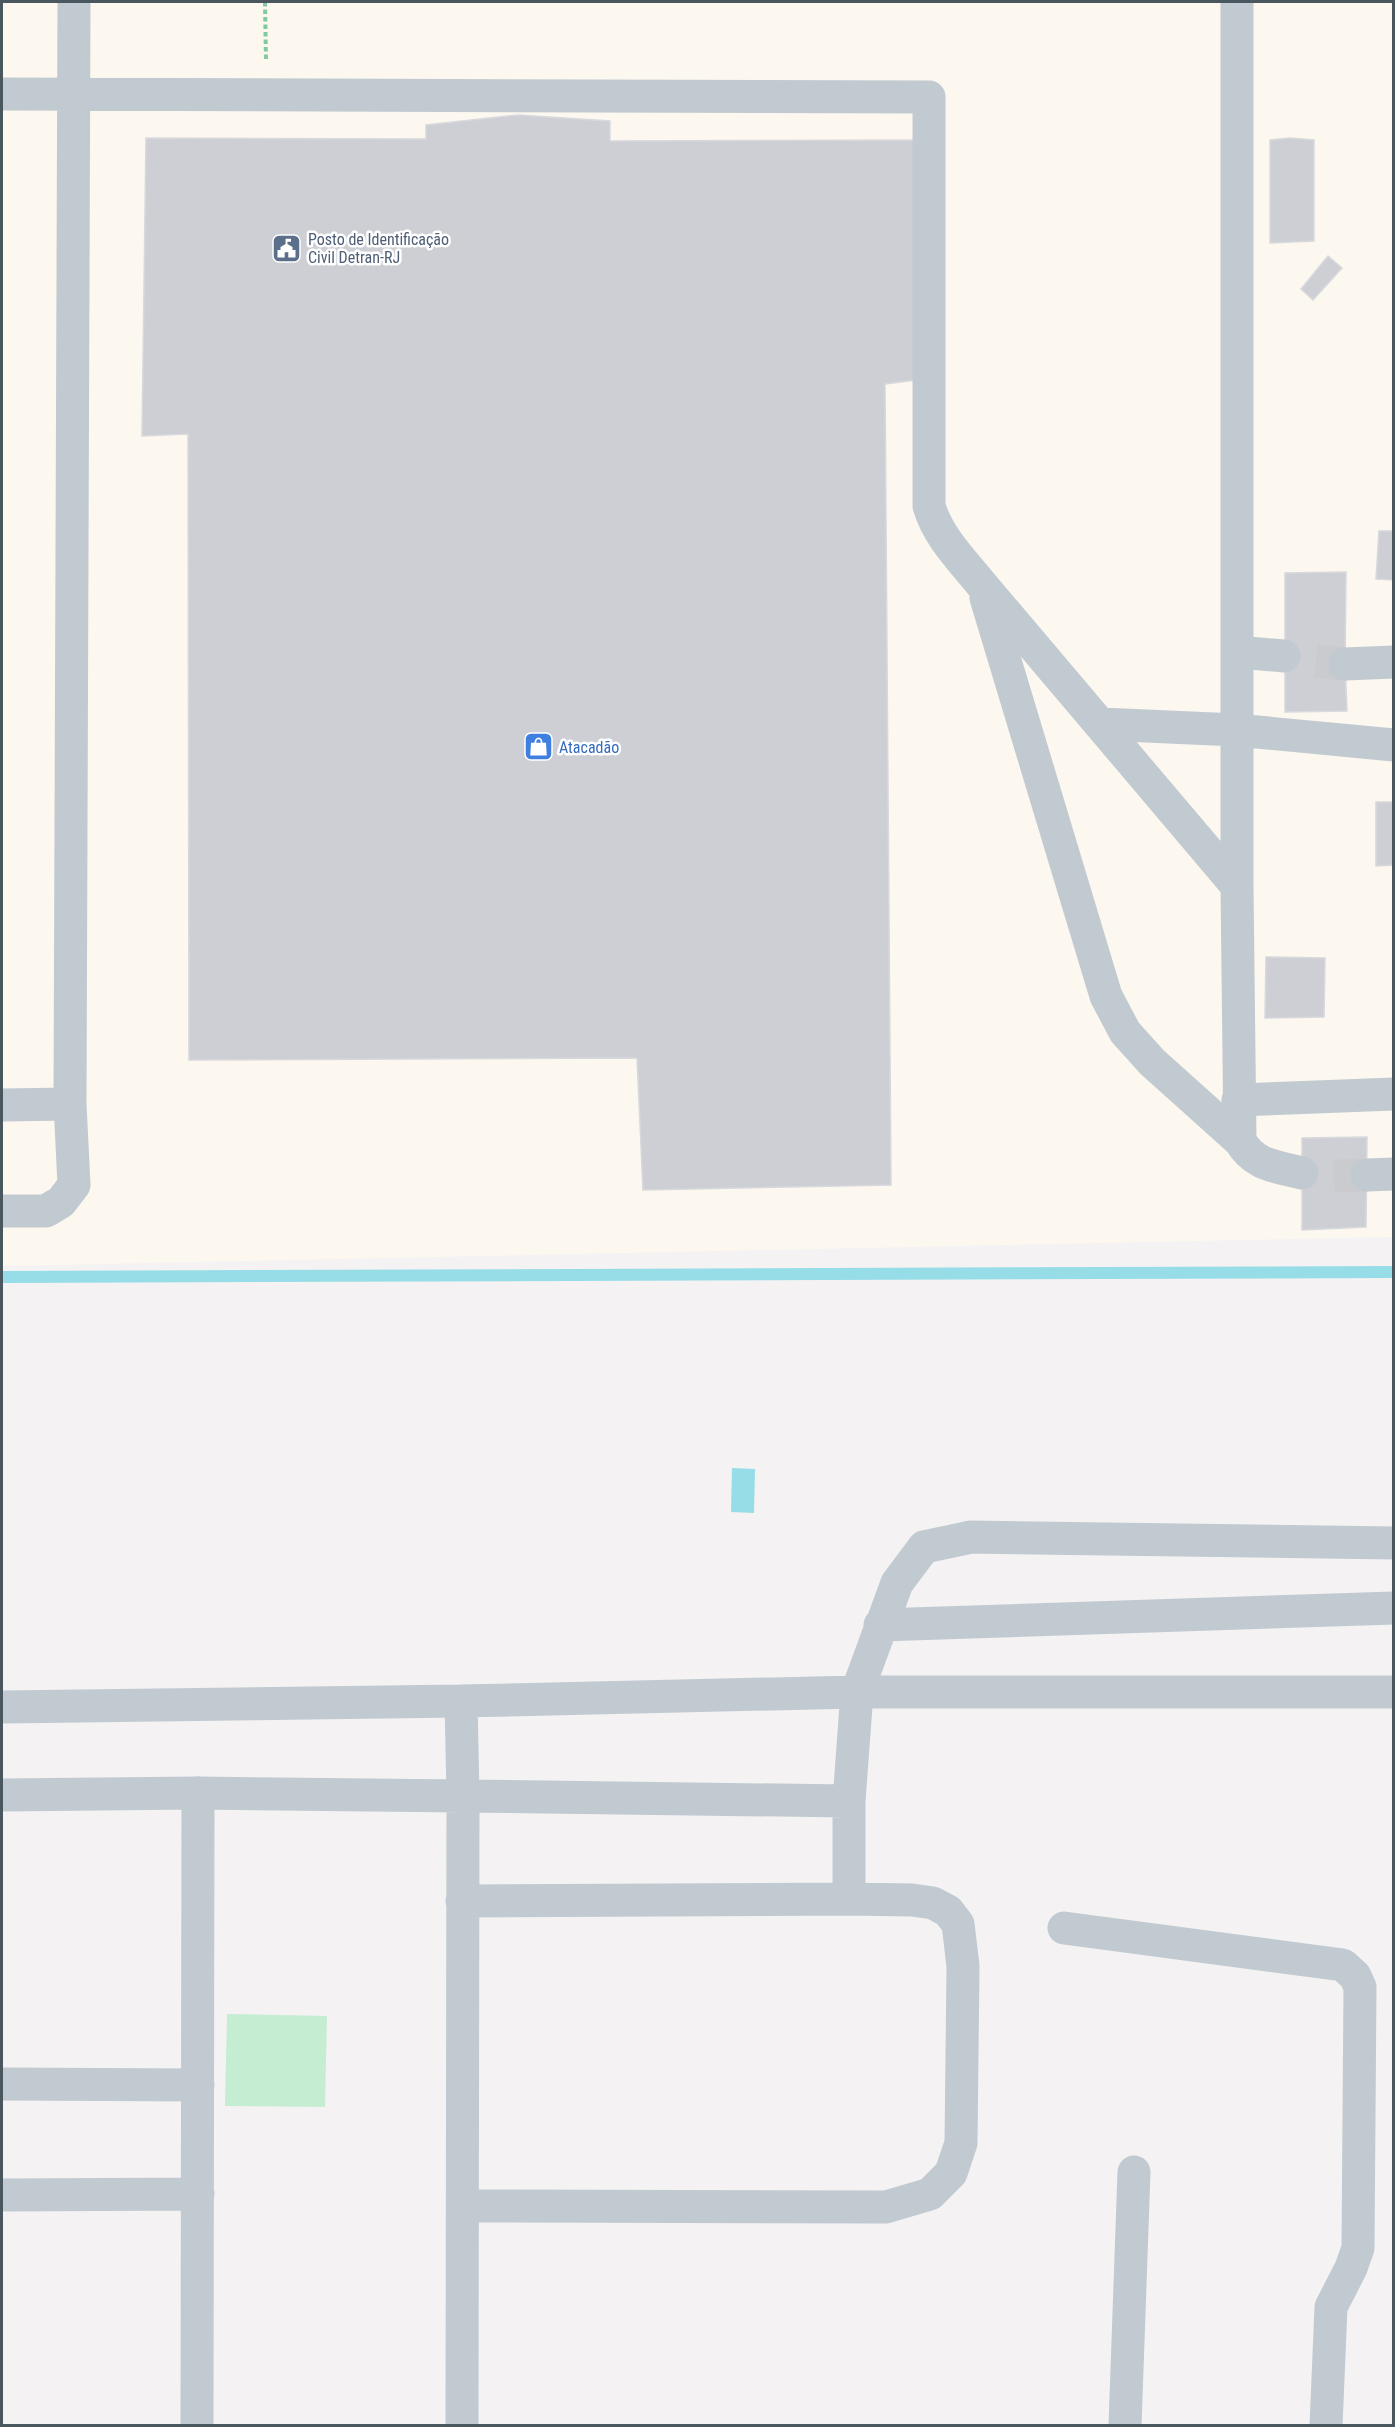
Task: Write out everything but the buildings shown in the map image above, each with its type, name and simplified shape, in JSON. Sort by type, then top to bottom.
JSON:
[{"type":"street","points":[[2,1211],[46,1211],[62,1202],[74,1185],[70,1104],[74,2]]},
{"type":"street","points":[[1237,2],[1236,730],[1240,1141]]},
{"type":"street","points":[[2,94],[929,97],[929,506],[934,522],[951,548],[1237,886]]},
{"type":"street","points":[[982,585],[1106,996],[1125,1032],[1152,1062],[1240,1141],[1248,1155],[1263,1162],[1302,1173]]},
{"type":"street","points":[[1237,652],[1284,656]]},
{"type":"street","points":[[1345,664],[1394,662]]},
{"type":"street","points":[[1101,724],[1236,730],[1394,745]]},
{"type":"street","points":[[1238,1100],[1394,1094]]},
{"type":"street","points":[[2,1105],[70,1104]]},
{"type":"street","points":[[849,1899],[849,1801],[857,1692],[897,1583],[924,1547],[970,1537],[1394,1543]]},
{"type":"street","points":[[880,1625],[1394,1608]]},
{"type":"street","points":[[2,1707],[461,1701],[857,1692],[1394,1692]]},
{"type":"street","points":[[461,1701],[463,1796],[462,2426]]},
{"type":"street","points":[[2,1795],[198,1793],[849,1801]]},
{"type":"street","points":[[197,2426],[198,1793]]},
{"type":"street","points":[[462,1901],[912,1900],[933,1903],[948,1911],[958,1924],[963,1966],[961,2143],[951,2173],[930,2194],[886,2206],[463,2206]]},
{"type":"street","points":[[1065,1928],[1343,1965],[1355,1976],[1360,1987],[1358,2248],[1351,2268],[1331,2307],[1326,2426]]},
{"type":"street","points":[[2,2084],[198,2085]]},
{"type":"street","points":[[1125,2426],[1134,2172]]},
{"type":"street","points":[[2,2195],[198,2194]]},
{"type":"shaded area","points":[[2,2],[1393,2],[1393,1237],[2,1266]]},
{"type":"green space","points":[[227,2014],[327,2016],[325,2107],[225,2106]]},
{"type":"water","points":[[732,1468],[755,1469],[754,1513],[731,1512]]},
{"type":"waterway","points":[[2,1277],[1394,1272]]},
{"type":"tunnel","points":[[1316,661],[1345,664]]},
{"type":"tunnel","points":[[1334,1176],[1367,1175]]},
{"type":"place","name":"Posto de Identificação Civil Detran-RJ","points":[[287,248]]},
{"type":"place","name":"Atacadão","points":[[538,747]]}]
